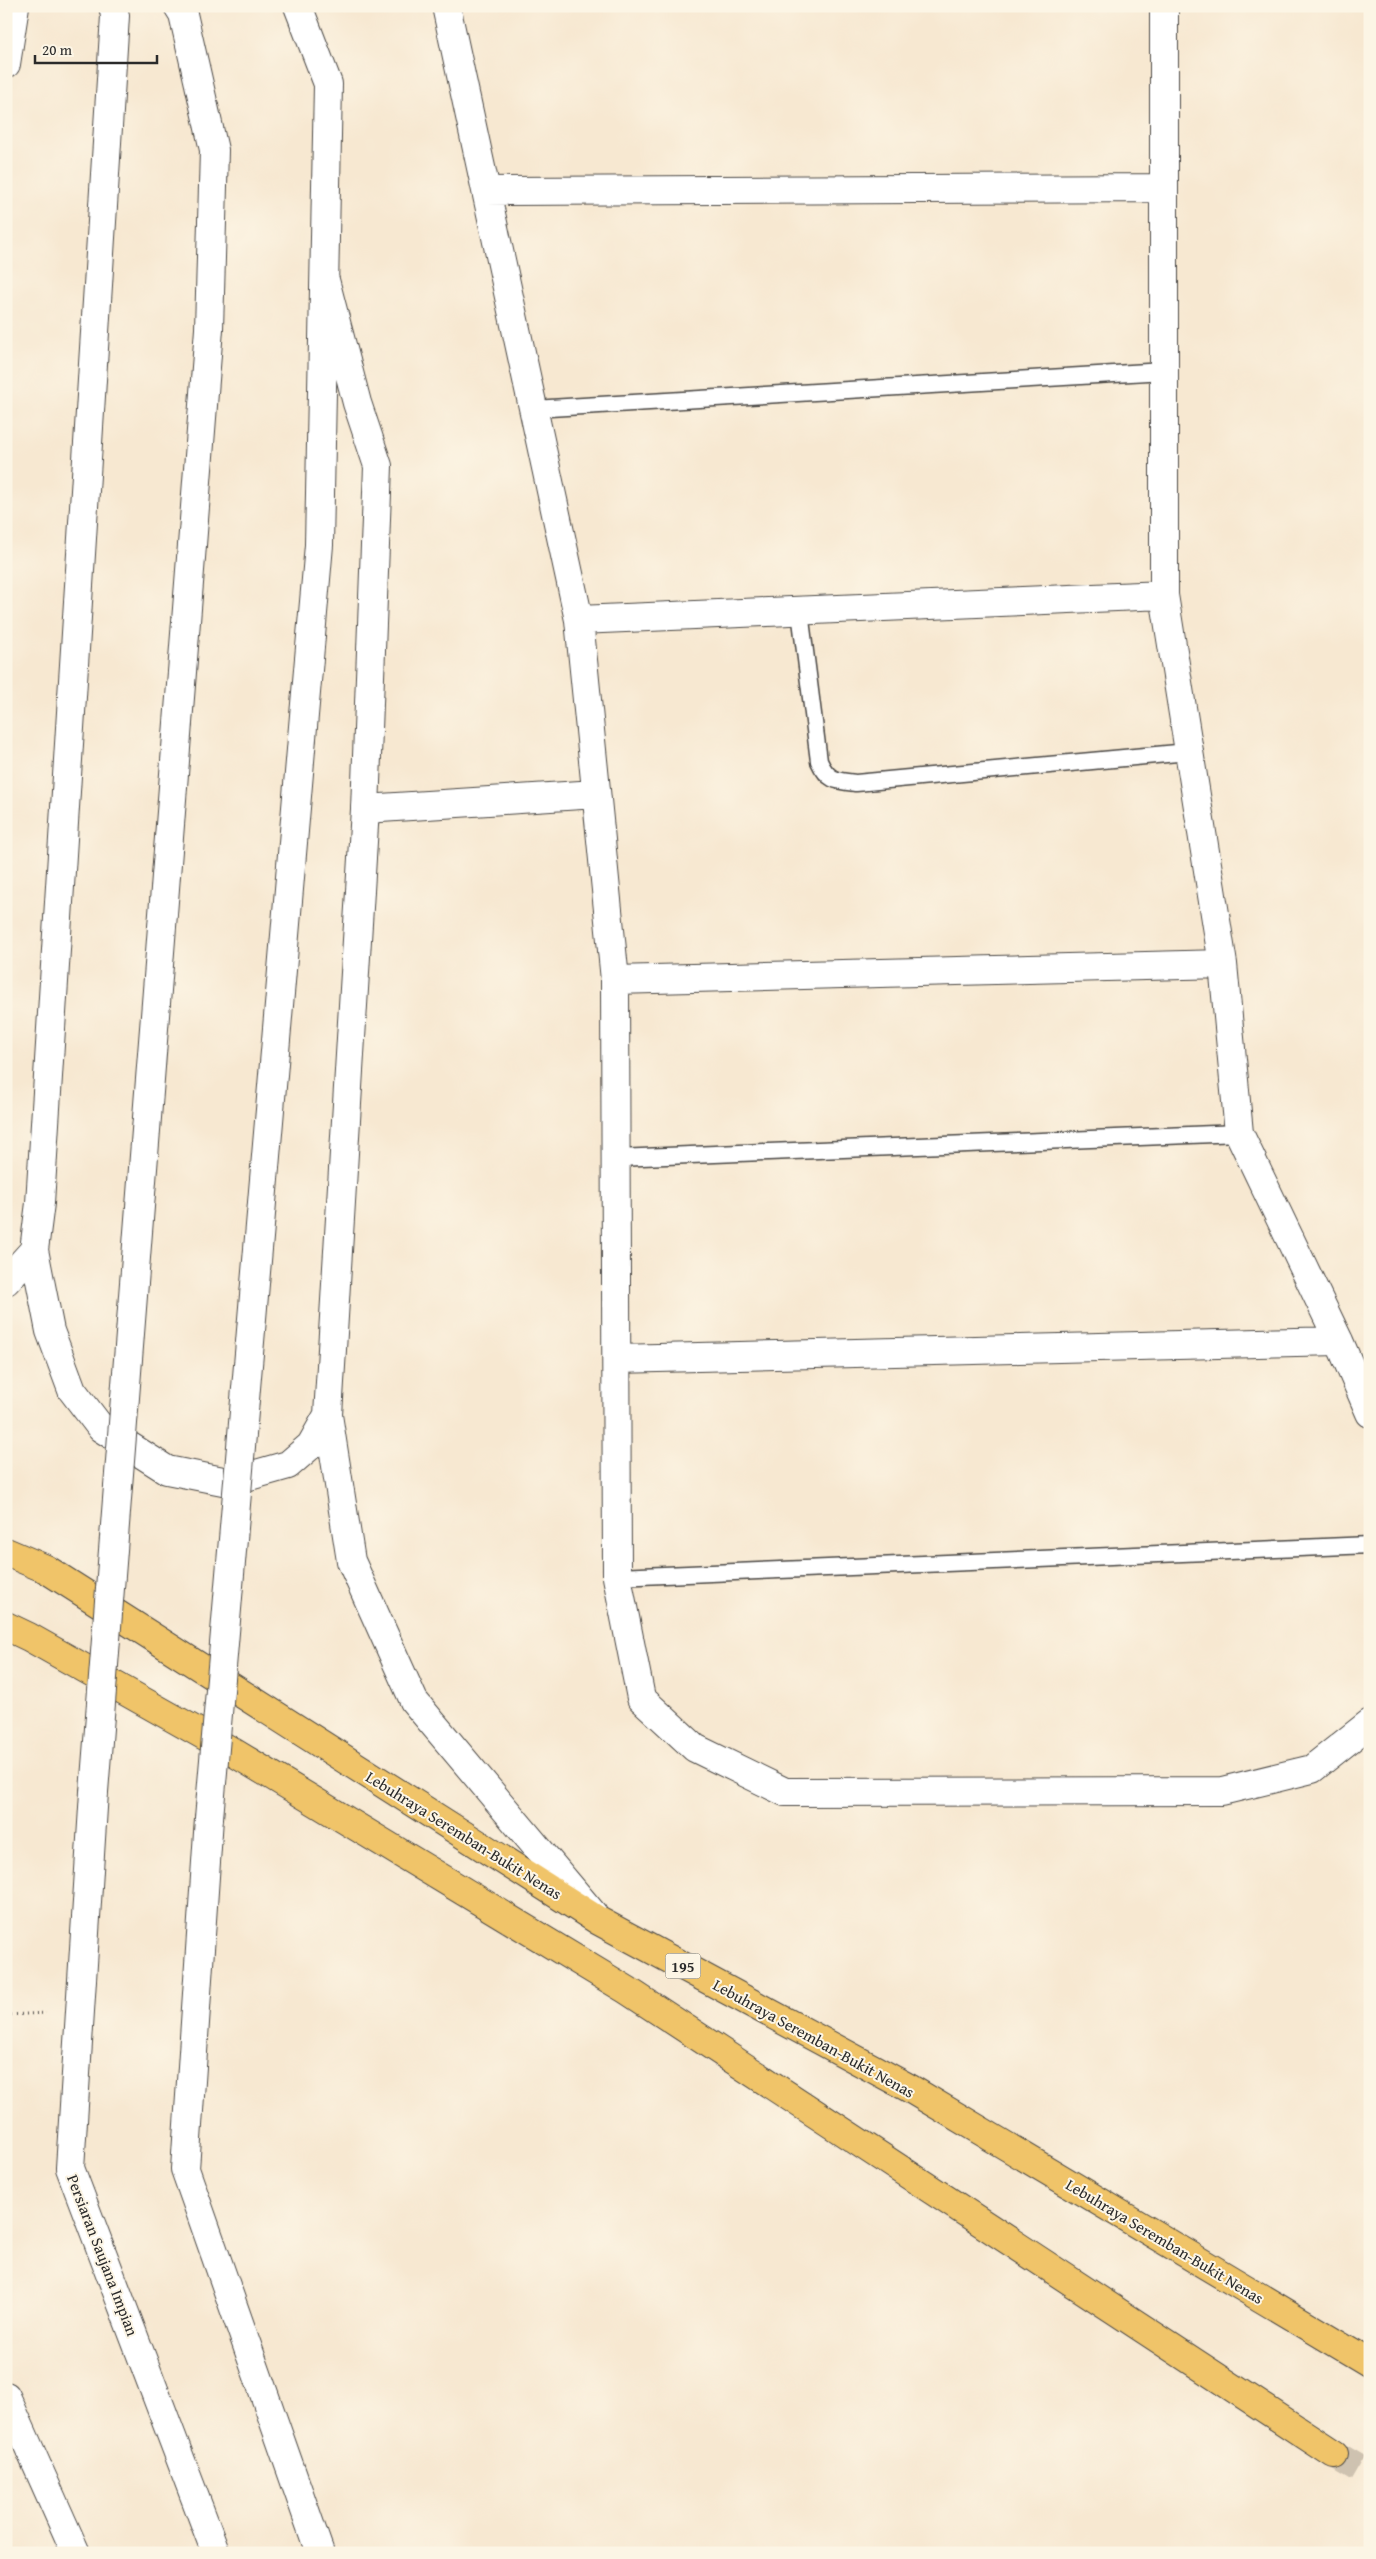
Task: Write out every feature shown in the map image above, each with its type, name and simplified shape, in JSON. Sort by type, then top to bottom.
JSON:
[{"type":"highway","name":"Lebuhraya Seremban-Bukit Nenas","points":[[6,1552],[46,1569],[599,1921],[909,2088],[1370,2363]]},
{"type":"highway","points":[[6,1626],[29,1637],[228,1749],[626,1990],[1334,2454]]},
{"type":"street","points":[[6,64],[15,6]]},
{"type":"street","points":[[113,6],[115,16],[40,1203],[34,1250],[50,1331],[72,1390],[101,1428],[167,1470],[228,1482],[288,1465],[311,1445],[328,1415]]},
{"type":"street","name":"Persiaran Saujana Impian","points":[[178,6],[183,14],[214,150],[209,329],[94,1792],[70,2168],[216,2553]]},
{"type":"street","points":[[298,6],[328,84],[319,545],[208,1818],[185,2169],[320,2553]]},
{"type":"street","points":[[446,6],[579,620],[615,980],[617,1577],[641,1698],[695,1748],[785,1792],[1222,1791],[1312,1769],[1370,1723]]},
{"type":"street","points":[[1164,6],[1164,594],[1223,964],[1239,1133],[1339,1342],[1370,1413]]},
{"type":"street","points":[[486,191],[1164,188]]},
{"type":"street","points":[[325,280],[357,403],[378,466],[364,809],[328,1415],[351,1560],[414,1701],[599,1921]]},
{"type":"street","points":[[579,620],[800,612],[1164,594]]},
{"type":"street","points":[[364,809],[596,794]]},
{"type":"street","points":[[615,980],[1223,964]]},
{"type":"street","points":[[6,1281],[34,1250]]},
{"type":"street","points":[[617,1359],[1339,1342]]},
{"type":"street","points":[[6,2396],[76,2553]]},
{"type":"lane","points":[[533,409],[1164,371]]},
{"type":"lane","points":[[800,612],[819,761],[825,774],[837,781],[856,783],[1188,752]]},
{"type":"lane","points":[[617,1158],[1239,1133]]},
{"type":"lane","points":[[617,1577],[1370,1546]]},
{"type":"tunnel","points":[[1334,2454],[1370,2475]]}]
